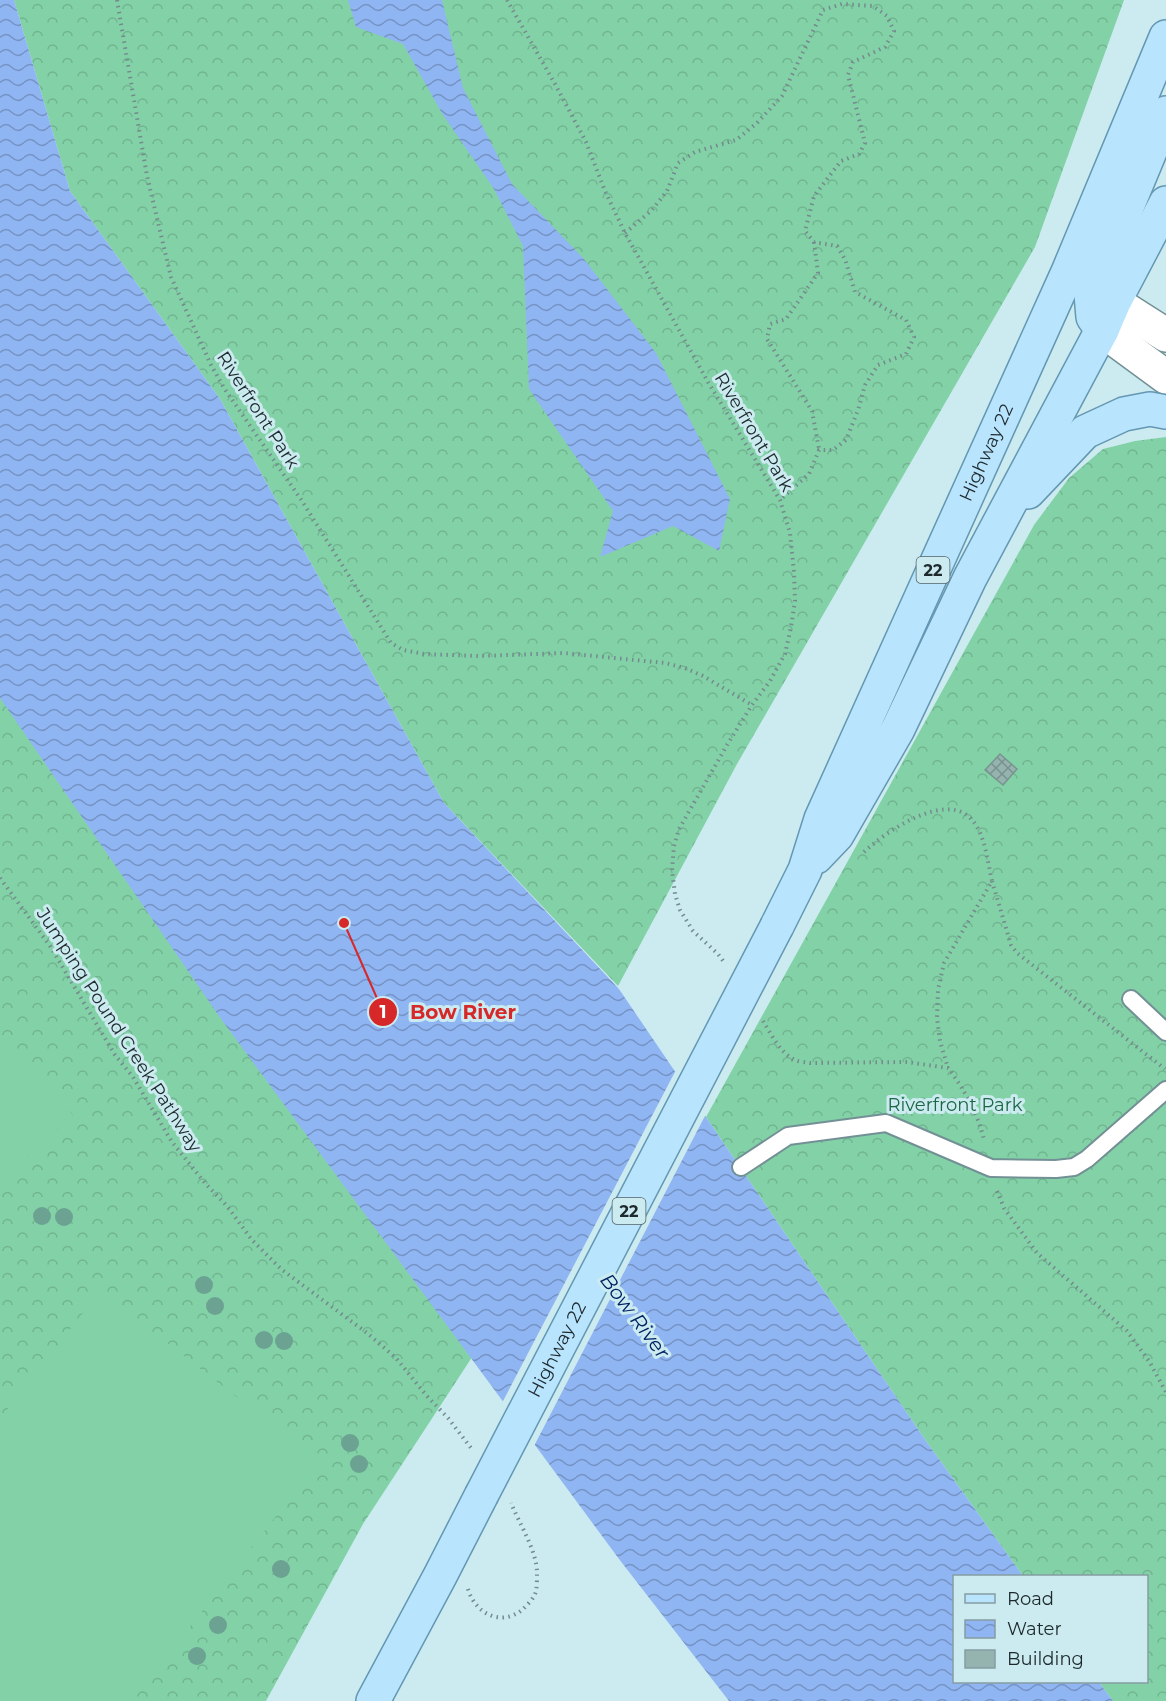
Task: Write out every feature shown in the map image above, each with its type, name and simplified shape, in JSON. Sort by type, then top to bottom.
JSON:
[{"type":"main road","name":"Highway 22","points":[[373,1701],[441,1576],[480,1496],[805,870],[821,819],[1068,272],[1166,37]]},
{"type":"main road","points":[[1103,309],[1166,112]]},
{"type":"main road","name":"Highway 22","points":[[805,870],[837,835],[898,729],[1103,309],[1166,203]]},
{"type":"main road","points":[[1033,348],[1072,301],[1103,309],[1166,334]]},
{"type":"main road","points":[[1103,309],[1166,377]]},
{"type":"main road","points":[[1002,519],[1085,432],[1124,414],[1150,409],[1166,412]]},
{"type":"lane","points":[[1131,999],[1166,1032]]},
{"type":"lane","points":[[741,1167],[788,1136],[886,1123],[991,1168],[1074,1167],[1087,1160],[1166,1090]]},
{"type":"path","name":"Riverfront Park","points":[[117,0],[147,176],[171,277],[211,365],[224,388],[302,501],[391,643],[403,650],[423,654],[478,656],[564,653],[665,663],[703,676],[752,705]]},
{"type":"path","name":"Riverfront Park","points":[[507,0],[586,142],[605,191],[625,233],[708,382],[780,500],[790,533],[795,601],[785,654],[727,745],[685,820],[674,846],[672,870],[680,910],[693,931],[718,954],[729,969]]},
{"type":"path","points":[[625,233],[652,210],[666,191],[678,163],[695,152],[736,140],[757,123],[782,96],[823,10],[842,4],[873,6],[887,16],[894,31],[885,47],[853,62],[848,75],[865,143],[859,154],[841,161],[814,196],[805,231],[814,242],[818,273],[786,319],[770,324],[767,339],[812,411],[819,450],[809,474],[780,500]]},
{"type":"path","points":[[814,242],[837,246],[845,259],[855,292],[906,320],[914,337],[906,354],[878,365],[865,385],[846,440],[833,450],[819,450]]},
{"type":"path","points":[[861,855],[897,827],[924,813],[954,809],[968,816],[981,833],[1011,945],[1017,953],[1166,1070]]},
{"type":"path","name":"Jumping Pound Creek Pathway","points":[[0,878],[50,946],[115,1055],[133,1077],[172,1142],[252,1240],[281,1269],[367,1333],[396,1358],[448,1418]]},
{"type":"path","points":[[992,880],[944,963],[938,990],[937,1018],[940,1041],[948,1068],[966,1093],[978,1121],[997,1191],[1004,1208],[1037,1253],[1127,1331],[1149,1361],[1166,1392]]},
{"type":"path","points":[[760,1017],[779,1046],[796,1060],[810,1063],[907,1062],[948,1068]]},
{"type":"path","points":[[468,1588],[471,1598],[487,1614],[501,1618],[518,1613],[528,1605],[536,1593],[537,1570],[533,1554]]},
{"type":"green space","points":[[14,0],[1124,0],[1035,247],[737,764],[618,986],[444,803],[220,399],[70,191]]},
{"type":"green space","name":"Riverfront Park","points":[[1166,437],[1166,1701],[1113,1701],[1100,1683],[1148,1683],[1148,1575],[1022,1575],[926,1441],[706,1117],[1034,525],[1069,478],[1103,449],[1135,441]]},
{"type":"green space","points":[[0,693],[480,1345],[363,1524],[266,1701],[0,1701]]},
{"type":"green space","points":[[0,1034],[73,1115],[0,1181]]},
{"type":"green space","points":[[100,1291],[319,1461],[132,1701],[0,1701],[0,1419]]},
{"type":"water","points":[[0,0],[14,0],[70,191],[220,399],[444,803],[619,989],[926,1441],[1022,1575],[953,1575],[953,1683],[1100,1683],[1113,1701],[729,1701],[619,1559],[221,1019],[0,698]]},
{"type":"water","points":[[348,0],[442,0],[463,88],[512,184],[584,259],[656,353],[730,499],[719,551],[673,526],[600,557],[613,511],[529,389],[523,246],[494,189],[443,115],[403,44],[356,27]]},
{"type":"pier","points":[[677,1068],[707,1112],[533,1448],[501,1405]]},
{"type":"building","points":[[1000,754],[1017,769],[1003,785],[985,770]]},
{"type":"place","name":"Bow River","points":[[344,923]]}]
